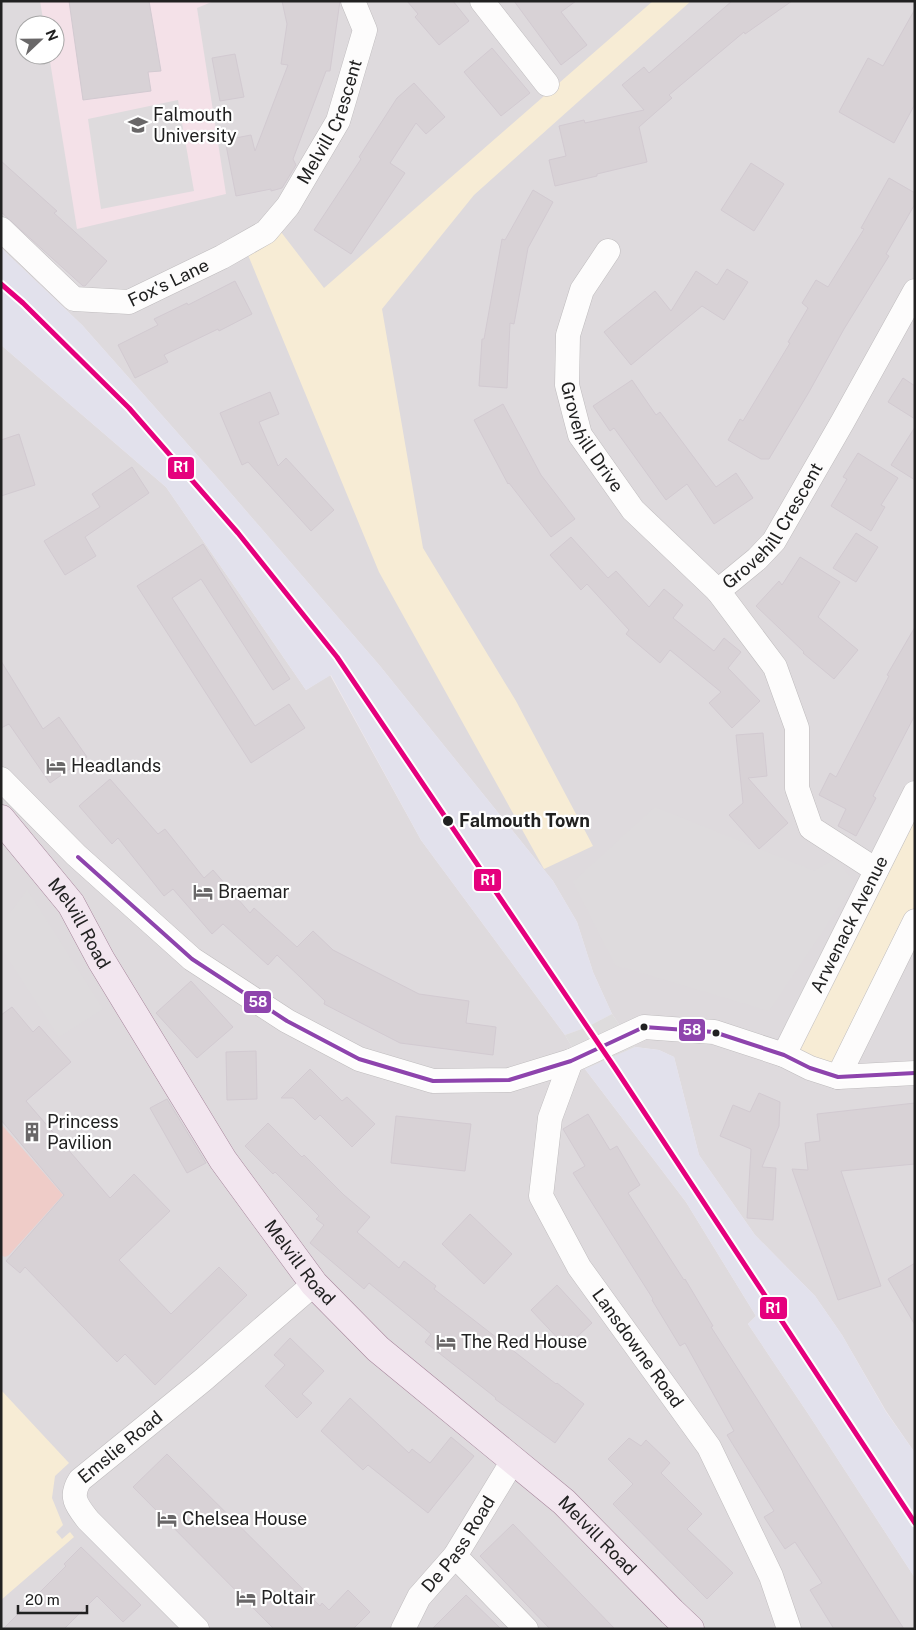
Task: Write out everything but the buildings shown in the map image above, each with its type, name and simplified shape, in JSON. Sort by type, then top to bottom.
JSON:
[{"type":"main road","name":"Melvill Road","points":[[4,831],[71,904],[101,960],[223,1160],[314,1284],[378,1349],[564,1502],[690,1629]]},
{"type":"street","name":"Melvill Crescent","points":[[266,232],[288,206],[338,121],[365,30],[353,1]]},
{"type":"street","points":[[482,1],[547,84]]},
{"type":"street","name":"Fox's Lane","points":[[1,229],[74,299],[128,302],[222,257],[266,232]]},
{"type":"street","name":"Grovehill Drive","points":[[608,250],[582,290],[568,335],[567,385],[580,435],[633,510],[718,591]]},
{"type":"street","name":"Grovehill Crescent","points":[[876,870],[811,828],[797,788],[797,728],[775,667],[718,591],[757,559],[774,541],[844,421],[915,291]]},
{"type":"street","points":[[1,779],[76,855],[192,959],[287,1021],[359,1059],[433,1081],[509,1080],[571,1061],[644,1027],[714,1032],[784,1055],[810,1068],[838,1077],[915,1073]]},
{"type":"street","name":"Arwenack Avenue","points":[[784,1055],[915,793]]},
{"type":"street","points":[[838,1077],[915,921]]},
{"type":"street","name":"Lansdowne Road","points":[[571,1061],[550,1118],[541,1196],[579,1267],[709,1447],[771,1576],[789,1629]]},
{"type":"street","name":"Emslie Road","points":[[198,1629],[88,1520],[74,1498],[75,1488],[80,1480],[203,1380],[314,1284]]},
{"type":"street","name":"De Pass Road","points":[[403,1629],[419,1597],[455,1556],[514,1459]]},
{"type":"street","points":[[455,1556],[526,1629]]},
{"type":"shaded area","points":[[1,1],[915,1],[915,1453],[886,1411],[842,1335],[815,1296],[755,1235],[699,1155],[674,1057],[659,1050],[635,1047],[612,1014],[593,972],[577,922],[553,881],[380,666],[82,325],[1,248]]},
{"type":"shaded area","name":"Falmouth University","points":[[40,1],[214,1],[197,8],[226,194],[77,229],[51,65],[65,65],[65,15],[42,15]]},
{"type":"shaded area","points":[[653,1],[691,1],[474,195],[382,309],[423,548],[516,701],[593,846],[544,869],[379,572],[248,255],[281,232],[324,288]]},
{"type":"shaded area","points":[[178,100],[194,191],[101,209],[88,119]]},
{"type":"shaded area","points":[[1,248],[82,325],[222,483],[380,666],[553,881],[577,922],[593,972],[612,1014],[587,1027],[565,1035],[421,840],[331,675],[306,690],[166,487],[1,345]]},
{"type":"shaded area","points":[[1,345],[166,487],[306,690],[330,675],[421,840],[565,1035],[585,1069],[686,1202],[756,1316],[748,1324],[915,1578],[915,1629],[1,1629]]},
{"type":"shaded area","points":[[915,803],[915,913],[836,1073],[791,1052]]},
{"type":"shaded area","points":[[655,807],[814,871],[835,859],[855,883],[769,1011],[615,965],[573,882]]},
{"type":"shaded area","points":[[27,890],[103,1009],[59,1037],[1,948],[1,925]]},
{"type":"shaded area","points":[[635,1047],[659,1050],[674,1057],[699,1155],[755,1235],[815,1296],[842,1335],[886,1412],[915,1453],[915,1578],[748,1324],[756,1316],[686,1202],[585,1069]]},
{"type":"shaded area","points":[[1,1124],[63,1195],[9,1255],[5,1257],[1,1255]]},
{"type":"shaded area","points":[[1,1390],[69,1463],[55,1476],[52,1498],[63,1525],[56,1532],[62,1539],[70,1532],[74,1537],[1,1600]]},
{"type":"pier","points":[[612,1014],[635,1047],[585,1069],[565,1035],[587,1027]]},
{"type":"transit line","name":"R1","points":[[1,284],[23,303],[129,408],[238,533],[337,657],[615,1068],[915,1523]]},
{"type":"transit line","name":"58","points":[[78,857],[192,959],[287,1021],[359,1059],[433,1081],[509,1080],[571,1061],[644,1027],[714,1032],[784,1055],[810,1068],[838,1077],[915,1073]]},
{"type":"place","name":"Falmouth University","points":[[138,125]]},
{"type":"place","name":"Headlands","points":[[56,766]]},
{"type":"place","name":"Falmouth Town","points":[[448,821]]},
{"type":"place","name":"Braemar","points":[[203,892]]},
{"type":"place","name":"Princess Pavilion","points":[[32,1132]]},
{"type":"place","name":"The Red House","points":[[446,1342]]},
{"type":"place","name":"Chelsea House","points":[[167,1519]]},
{"type":"place","name":"Poltair","points":[[246,1598]]}]
